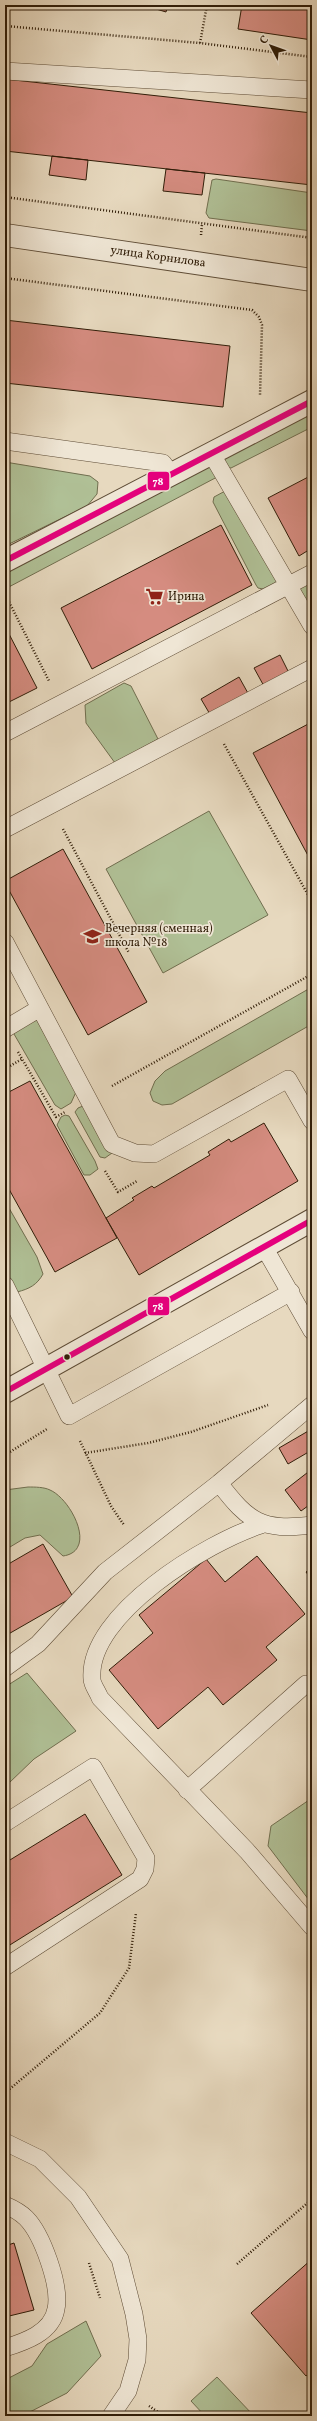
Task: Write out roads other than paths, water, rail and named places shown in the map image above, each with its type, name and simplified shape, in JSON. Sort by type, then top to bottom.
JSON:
[{"type":"street","name":"улица Корнилова","points":[[5,235],[312,280]]},
{"type":"street","points":[[5,561],[312,401]]},
{"type":"street","points":[[5,1392],[312,1220]]},
{"type":"lane","points":[[5,71],[312,90]]},
{"type":"lane","points":[[5,441],[163,463],[172,474]]},
{"type":"lane","points":[[212,453],[312,626]]},
{"type":"lane","points":[[5,733],[312,573]]},
{"type":"lane","points":[[5,829],[312,668]]},
{"type":"lane","points":[[5,942],[112,1144],[123,1150],[144,1155],[154,1154],[288,1079],[312,1121]]},
{"type":"lane","points":[[5,1029],[40,1008]]},
{"type":"lane","points":[[264,1247],[312,1331]]},
{"type":"lane","points":[[7,1294],[46,1368],[69,1416],[291,1292]]},
{"type":"lane","points":[[5,1668],[38,1644],[105,1572],[219,1483],[312,1405]]},
{"type":"lane","points":[[219,1483],[238,1507],[261,1525]]},
{"type":"lane","points":[[312,1525],[297,1527],[261,1525],[236,1533],[206,1548],[165,1576],[121,1614],[95,1653],[92,1680],[100,1698],[247,1851],[312,1927]]},
{"type":"lane","points":[[188,1790],[306,1684]]},
{"type":"lane","points":[[5,1823],[93,1767],[146,1858],[145,1869],[140,1879],[5,1967]]},
{"type":"lane","points":[[5,2142],[40,2159],[78,2197],[120,2259],[134,2314],[138,2339],[137,2360],[128,2391],[111,2416]]},
{"type":"lane","points":[[5,2205],[26,2218],[38,2235],[54,2282],[56,2310],[48,2324],[31,2339],[5,2348]]},
{"type":"place","name":"Ирина","points":[[155,597]]},
{"type":"place","name":"Вечерняя (сменная) школа №18","points":[[92,936]]}]
